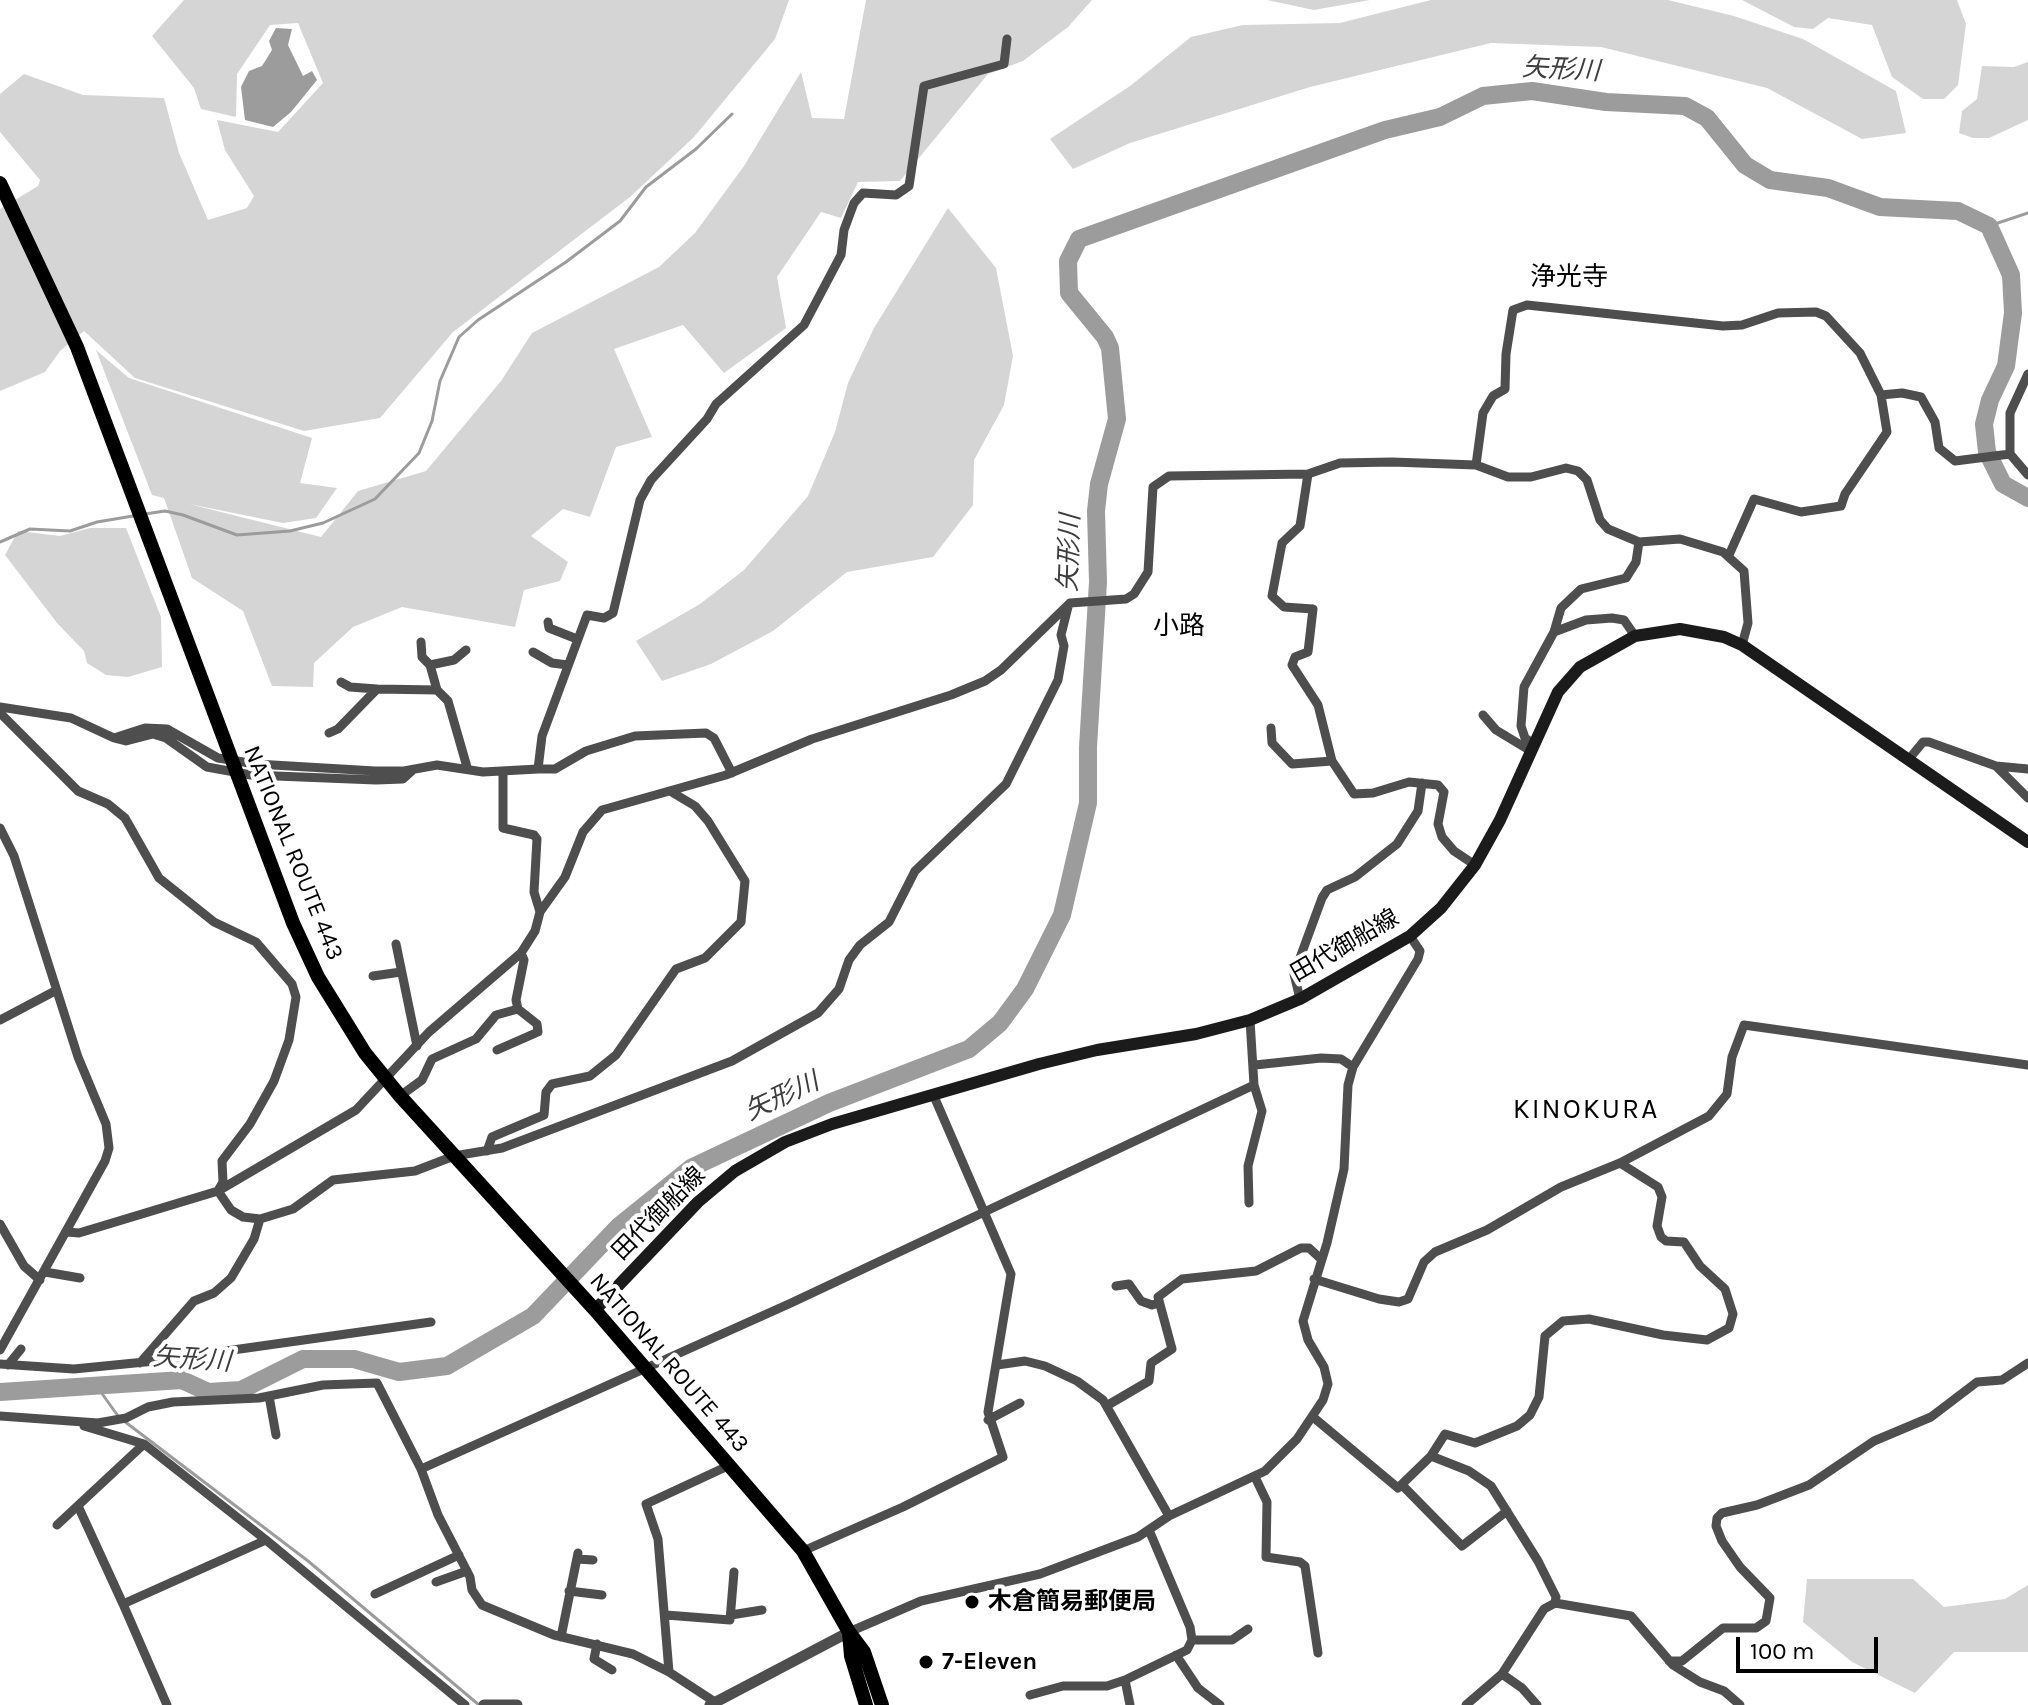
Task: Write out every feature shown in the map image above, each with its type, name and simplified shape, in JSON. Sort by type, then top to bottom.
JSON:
[{"type":"highway","name":"NATIONAL ROUTE 443","points":[[0,183],[77,347],[293,923],[318,977],[365,1053],[400,1096],[548,1262],[595,1310],[803,1551],[849,1632],[864,1652],[882,1705]]},
{"type":"highway","name":"NATIONAL ROUTE 443","points":[[849,1632],[851,1656],[866,1705]]},
{"type":"main road","name":"田代御船線","points":[[595,1310],[698,1202],[735,1171],[785,1142],[933,1094],[1097,1050],[1196,1034],[1250,1020],[1300,999],[1410,936],[1441,908],[1475,865],[1500,820],[1558,692],[1580,667],[1635,636],[1680,629],[1724,637],[1742,645],[2028,842]]},
{"type":"street","points":[[538,769],[542,736],[587,615],[604,618],[613,613],[640,500],[651,480],[699,429],[716,404],[804,325],[841,255],[844,230],[854,203],[863,193],[896,195],[909,186],[924,86],[1004,64],[1007,39]]},
{"type":"street","points":[[1476,465],[1483,413],[1493,396],[1505,389],[1510,314],[1527,305],[1723,326],[1742,325],[1778,313],[1816,312],[1826,316],[1860,353],[1881,395],[1887,432],[1845,494],[1841,506],[1801,512],[1754,499],[1729,555]]},
{"type":"street","points":[[2028,374],[2010,413],[2010,454],[2028,475]]},
{"type":"street","points":[[1881,395],[1902,393],[1921,397],[1935,422],[1939,448],[1955,461],[2010,454]]},
{"type":"street","points":[[67,1232],[79,1233],[218,1191],[356,1110],[417,1046],[521,953],[535,931],[540,912],[559,887],[590,820],[618,803],[732,773],[812,739],[898,713],[985,681],[1072,604],[1121,599],[1134,594],[1145,581],[1153,487],[1169,476],[1308,474],[1340,463],[1476,465],[1508,477],[1531,477],[1566,468],[1578,471],[1587,480],[1600,520],[1608,529],[1639,542],[1680,539],[1729,555],[1744,571],[1746,581],[1748,623],[1742,645]]},
{"type":"street","points":[[1308,474],[1300,526],[1282,543],[1272,596],[1284,607],[1313,609],[1308,652],[1295,657],[1292,665],[1318,705],[1332,761],[1354,794],[1373,793],[1403,783],[1438,785],[1444,790],[1439,830],[1450,847],[1475,865]]},
{"type":"street","points":[[1531,746],[1521,726],[1524,687],[1554,632],[1561,608],[1573,595],[1632,572],[1639,542]]},
{"type":"street","points":[[218,1191],[231,1210],[243,1217],[260,1219],[293,1209],[333,1180],[415,1171],[454,1156],[487,1151],[600,1113],[646,1092],[732,1061],[828,1005],[839,989],[849,960],[860,945],[889,922],[915,871],[1006,784],[1058,680],[1064,646],[1061,635],[1072,604]]},
{"type":"street","points":[[1554,632],[1586,620],[1612,618],[1624,620],[1635,636]]},
{"type":"street","points":[[548,622],[549,628],[577,639]]},
{"type":"street","points":[[421,642],[422,657],[430,665],[437,690],[448,701],[467,767]]},
{"type":"street","points":[[430,665],[454,660],[466,650]]},
{"type":"street","points":[[533,652],[552,663],[568,665]]},
{"type":"street","points":[[341,682],[350,687],[437,690]]},
{"type":"street","points":[[329,733],[338,729],[377,689]]},
{"type":"street","points":[[0,707],[71,718],[126,741],[153,734],[166,738],[207,767],[354,781],[403,779],[414,769]]},
{"type":"street","points":[[0,713],[78,791],[108,804],[125,818],[159,878],[214,922],[256,942],[292,984],[296,997],[289,1040],[274,1081],[250,1124],[222,1161],[223,1182],[218,1191]]},
{"type":"street","points":[[1483,715],[1496,730],[1531,746]]},
{"type":"street","points":[[114,738],[145,728],[167,729],[218,758],[351,771],[437,765],[467,767],[483,772],[555,769],[586,751],[635,736],[706,733],[714,738],[732,773]]},
{"type":"street","points":[[1271,728],[1272,743],[1292,764],[1332,761]]},
{"type":"street","points":[[1909,759],[1923,742],[1929,742],[1996,766],[2028,769]]},
{"type":"street","points":[[1996,766],[2028,798]]},
{"type":"street","points":[[503,771],[503,828],[534,835],[537,839],[534,892],[540,912]]},
{"type":"street","points":[[1300,999],[1294,974],[1322,898],[1333,886],[1355,877],[1397,844],[1418,811],[1422,783]]},
{"type":"street","points":[[487,1151],[492,1137],[544,1115],[546,1092],[552,1084],[590,1076],[616,1055],[676,969],[705,958],[741,922],[745,881],[708,821],[695,806],[670,791]]},
{"type":"street","points":[[0,828],[14,856],[55,991],[106,1124],[109,1148],[67,1232],[0,1350]]},
{"type":"street","points":[[71,1423],[126,1418],[148,1407],[173,1402],[269,1396],[323,1385],[377,1383],[421,1469],[467,1571],[472,1590],[482,1605],[561,1637],[633,1654],[669,1672],[713,1704],[849,1632],[921,1601],[1068,1564],[1149,1530],[1169,1516],[1255,1477],[1276,1462],[1313,1417],[1328,1384],[1324,1367],[1304,1328],[1344,1169],[1347,1096],[1353,1067],[1418,959],[1420,951],[1410,936]]},
{"type":"street","points":[[396,944],[417,1046]]},
{"type":"street","points":[[497,1050],[538,1032],[537,1024],[518,1009],[516,988],[524,960],[521,953]]},
{"type":"street","points":[[373,976],[401,972]]},
{"type":"street","points":[[0,1020],[55,991]]},
{"type":"street","points":[[400,1096],[422,1080],[432,1059],[476,1039],[496,1015],[518,1009]]},
{"type":"street","points":[[1249,1203],[1248,1166],[1262,1111],[1254,1085],[1250,1020]]},
{"type":"street","points":[[1314,1279],[1399,1302],[1408,1299],[1424,1262],[1435,1252],[1487,1230],[1561,1187],[1620,1163],[1709,1116],[1727,1094],[1732,1057],[1744,1025],[2028,1065]]},
{"type":"street","points":[[1255,1065],[1321,1058],[1341,1059],[1353,1067]]},
{"type":"street","points":[[421,1469],[791,1303],[1254,1085]]},
{"type":"street","points":[[803,1551],[903,1507],[1003,1457],[988,1420],[1011,1274],[933,1094]]},
{"type":"street","points":[[1403,1486],[1431,1456],[1445,1434],[1475,1443],[1517,1426],[1530,1415],[1539,1397],[1545,1336],[1563,1321],[1589,1319],[1663,1335],[1707,1340],[1729,1328],[1733,1314],[1725,1289],[1700,1266],[1684,1242],[1666,1241],[1661,1237],[1657,1226],[1662,1197],[1658,1187],[1620,1163]]},
{"type":"street","points":[[140,1363],[194,1301],[214,1293],[231,1278],[254,1239],[260,1219]]},
{"type":"street","points":[[0,1224],[24,1266],[42,1276],[80,1278]]},
{"type":"street","points":[[1108,1405],[1149,1381],[1151,1363],[1172,1349],[1159,1296],[1186,1277],[1227,1277],[1256,1271],[1301,1248],[1309,1248],[1321,1259]]},
{"type":"street","points":[[1116,1286],[1129,1284],[1141,1301],[1159,1303]]},
{"type":"street","points":[[4,1364],[74,1369],[140,1363],[431,1322]]},
{"type":"street","points":[[4,1364],[21,1349]]},
{"type":"street","points":[[997,1365],[1025,1361],[1045,1366],[1077,1381],[1108,1405],[1169,1516]]},
{"type":"street","points":[[1669,1661],[1682,1661],[1723,1628],[1756,1628],[1766,1621],[1770,1598],[1740,1567],[1722,1541],[1716,1526],[1717,1518],[1722,1513],[1757,1505],[1809,1485],[1874,1441],[1931,1417],[1977,1382],[2002,1380],[2028,1363]]},
{"type":"street","points":[[269,1396],[276,1435]]},
{"type":"street","points":[[988,1420],[1020,1403]]},
{"type":"street","points":[[0,1416],[71,1423],[144,1444],[266,1540],[465,1705]]},
{"type":"street","points":[[1313,1417],[1390,1484],[1403,1486],[1462,1546],[1507,1511]]},
{"type":"street","points":[[57,1525],[144,1444]]},
{"type":"street","points":[[1431,1456],[1480,1477],[1507,1511],[1538,1561],[1556,1597],[1555,1603]]},
{"type":"street","points":[[669,1672],[658,1539],[646,1504],[730,1465]]},
{"type":"street","points":[[1255,1477],[1267,1502],[1266,1557],[1300,1562],[1305,1566],[1318,1653]]},
{"type":"street","points":[[78,1506],[167,1705]]},
{"type":"street","points":[[1030,1695],[1063,1686],[1107,1686],[1187,1650],[1192,1640],[1190,1627],[1149,1530]]},
{"type":"street","points":[[123,1604],[266,1540]]},
{"type":"street","points":[[375,1594],[459,1555]]},
{"type":"street","points":[[561,1637],[578,1556],[593,1560]]},
{"type":"street","points":[[436,1582],[467,1571]]},
{"type":"street","points":[[666,1615],[730,1620],[734,1572]]},
{"type":"street","points":[[569,1591],[602,1595]]},
{"type":"street","points":[[1466,1705],[1502,1674],[1544,1609],[1555,1603],[1631,1616],[1669,1661],[1700,1682],[1724,1691],[1740,1705]]},
{"type":"street","points":[[731,1615],[762,1610]]},
{"type":"street","points":[[1192,1640],[1232,1640],[1248,1629]]},
{"type":"street","points":[[597,1644],[594,1659],[612,1670]]},
{"type":"street","points":[[1176,1655],[1201,1691],[1220,1705]]},
{"type":"street","points":[[1502,1674],[1522,1688],[1537,1705]]},
{"type":"street","points":[[1125,1680],[1130,1705]]},
{"type":"street","points":[[484,1705],[517,1705]]},
{"type":"shaded area","points":[[184,0],[789,0],[775,39],[694,137],[630,197],[453,332],[380,418],[304,431],[135,378],[84,331],[60,351],[45,372],[0,391],[0,209],[38,186],[40,180],[0,132],[0,94],[24,74],[83,95],[164,98],[179,153],[208,220],[247,208],[254,196],[225,150],[217,120],[278,132],[323,83],[298,23],[270,25],[237,74],[236,117],[201,109],[194,88],[152,36]]},
{"type":"shaded area","points":[[866,0],[1092,0],[1068,27],[1023,61],[988,74],[900,181],[858,182],[841,218],[821,212],[777,277],[786,328],[724,373],[683,325],[614,349],[652,437],[616,447],[590,517],[563,509],[531,536],[568,562],[560,581],[524,590],[515,627],[402,607],[353,627],[314,663],[313,687],[272,686],[243,611],[192,578],[164,498],[152,495],[96,350],[129,378],[312,438],[300,483],[337,488],[316,518],[283,523],[189,504],[321,537],[358,491],[426,471],[501,381],[532,333],[659,267],[695,233],[744,166],[801,72],[812,118],[844,119]]},
{"type":"shaded area","points":[[1267,0],[1370,0],[1314,10]]},
{"type":"shaded area","points":[[1431,0],[1668,0],[1734,16],[1803,39],[1896,91],[1906,133],[1862,139],[1767,88],[1601,47],[1491,43],[1310,87],[1130,143],[1073,169],[1050,139],[1130,86],[1191,37],[1243,25],[1340,23]]},
{"type":"shaded area","points":[[1742,0],[1957,0],[1966,24],[1958,85],[1944,99],[1923,99],[1892,77],[1872,25],[1828,18],[1813,29],[1794,27]]},
{"type":"shaded area","points":[[276,28],[292,29],[288,45],[303,76],[312,71],[317,80],[291,112],[273,127],[245,120],[241,87],[249,71],[262,66],[272,50],[269,41]]},
{"type":"shaded area","points":[[2028,62],[2028,120],[1989,138],[1973,138],[1959,133],[1962,111],[1977,99],[1982,66],[2014,67]]},
{"type":"shaded area","points":[[948,208],[996,268],[1013,356],[1004,405],[974,460],[973,505],[933,557],[847,572],[773,631],[711,664],[662,681],[636,641],[700,604],[744,570],[808,496],[835,432],[848,383],[874,328]]},
{"type":"shaded area","points":[[90,528],[126,528],[161,617],[162,667],[128,677],[106,675],[87,663],[84,651],[57,623],[5,555],[18,531],[60,536]]},
{"type":"shaded area","points":[[1807,1579],[1913,1579],[1944,1607],[2005,1599],[2028,1585],[2028,1652],[1954,1652],[1915,1693],[1852,1662],[1803,1622]]},
{"type":"waterway","name":"矢形川","points":[[0,1392],[182,1380],[208,1392],[241,1390],[303,1359],[354,1359],[399,1372],[447,1366],[533,1316],[619,1226],[691,1168],[829,1103],[969,1049],[1000,1023],[1025,989],[1062,915],[1088,803],[1088,747],[1098,582],[1096,511],[1099,484],[1117,419],[1110,348],[1105,337],[1069,293],[1068,261],[1079,239],[1385,130],[1440,117],[1483,96],[1532,91],[1606,102],[1685,106],[1707,118],[1745,165],[1770,180],[1828,188],[1880,207],[1958,211],[1989,226],[2011,275],[2013,313],[2006,366],[1990,400],[1984,424],[1987,452],[2003,484],[2028,498]]},
{"type":"waterway","points":[[145,514],[165,511],[183,515],[237,535],[290,531],[323,523],[375,499],[419,453],[432,421],[440,381],[459,337],[478,320],[566,262],[620,221],[646,187],[696,149],[732,114]]},
{"type":"waterway","points":[[1989,226],[2028,213]]},
{"type":"waterway","points":[[0,542],[30,529],[70,531],[97,522],[133,516]]},
{"type":"waterway","points":[[98,1388],[118,1416]]},
{"type":"waterway","points":[[124,1421],[308,1561],[479,1705]]},
{"type":"place","name":"木倉簡易郵便局","points":[[972,1602]]},
{"type":"place","name":"7-Eleven","points":[[926,1662]]},
{"type":"district","name":"浄光寺","points":[[1569,278]]},
{"type":"district","name":"小路","points":[[1179,627]]},
{"type":"district","name":"KINOKURA","points":[[1586,1110]]}]
